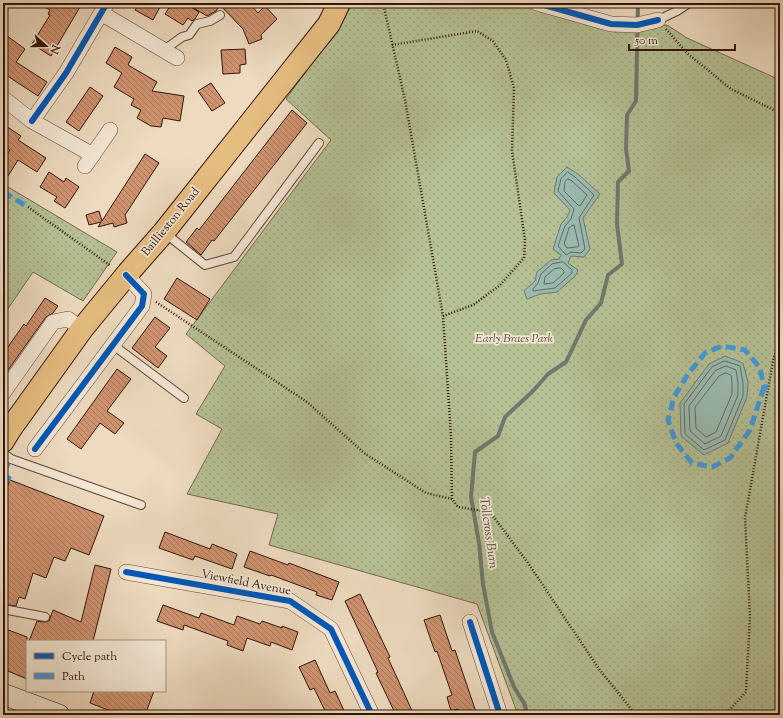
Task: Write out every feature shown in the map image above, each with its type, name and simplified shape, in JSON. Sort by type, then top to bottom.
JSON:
[{"type":"main road","name":"Baillieston Road","points":[[3,441],[82,330],[164,232],[329,24],[339,3]]},
{"type":"main road","points":[[3,694],[59,715]]},
{"type":"street","points":[[537,3],[611,24],[637,25],[658,20]]},
{"type":"street","points":[[32,121],[66,73],[104,8],[171,54]]},
{"type":"street","points":[[3,98],[32,121],[89,161],[110,130]]},
{"type":"street","points":[[35,449],[142,306],[144,294],[130,271]]},
{"type":"street","points":[[3,393],[53,322],[68,319],[82,330]]},
{"type":"street","name":"Viewfield Avenue","points":[[126,572],[290,601],[331,629],[372,715]]},
{"type":"street","points":[[470,622],[500,715]]},
{"type":"lane","points":[[658,20],[677,11],[689,3]]},
{"type":"lane","points":[[171,54],[182,37],[190,35],[197,24],[210,21],[220,15]]},
{"type":"lane","points":[[164,232],[205,265],[234,257],[319,143]]},
{"type":"lane","points":[[113,345],[184,398]]},
{"type":"lane","points":[[3,453],[11,459],[141,505]]},
{"type":"lane","points":[[3,609],[45,617]]},
{"type":"path","points":[[383,3],[405,100],[443,316],[451,436],[452,499],[458,508],[483,511],[493,516],[528,563],[599,670],[636,715]]},
{"type":"path","points":[[658,20],[687,53],[730,89],[780,113]]},
{"type":"path","points":[[392,45],[477,31],[493,41],[506,60],[514,88],[512,151],[525,240],[524,258],[499,286],[473,305],[443,316]]},
{"type":"path","points":[[28,207],[112,267],[120,256],[130,271]]},
{"type":"path","points":[[144,294],[307,402],[364,453],[426,493],[452,499]]},
{"type":"path","points":[[725,715],[746,692],[750,616],[745,518],[773,361],[780,338]]},
{"type":"green space","name":"Early Braes Park","points":[[353,3],[521,3],[615,32],[667,25],[687,38],[780,80],[780,675],[776,715],[518,715],[477,604],[269,545],[278,514],[187,494],[222,429],[196,414],[225,366],[186,334],[331,140],[286,99],[336,30]]},
{"type":"green space","points":[[3,184],[117,252],[83,301],[33,272],[3,316]]},
{"type":"water","points":[[567,167],[578,174],[600,194],[583,218],[590,249],[584,257],[571,256],[568,263],[578,270],[576,275],[557,292],[540,294],[527,299],[524,291],[535,281],[537,272],[551,260],[559,259],[561,255],[553,249],[561,224],[567,217],[570,210],[554,193],[557,177]]},
{"type":"water","points":[[725,356],[743,363],[748,382],[747,397],[728,443],[704,455],[681,436],[680,403],[709,364]]},
{"type":"building","points":[[38,3],[73,3],[80,7],[51,56],[32,44],[50,15],[48,14],[50,10]]},
{"type":"building","points":[[140,3],[162,3],[153,20],[135,10]]},
{"type":"building","points":[[172,3],[184,3],[199,12],[195,19],[192,21],[188,18],[183,25],[165,14]]},
{"type":"building","points":[[185,3],[249,3],[258,13],[265,6],[277,19],[261,35],[262,39],[249,44],[243,29],[220,5],[216,11],[207,16]]},
{"type":"building","points":[[3,33],[25,49],[16,62],[47,82],[38,96],[3,73]]},
{"type":"building","points":[[115,47],[132,57],[128,65],[157,82],[152,91],[184,96],[180,121],[163,118],[161,127],[151,126],[137,118],[141,110],[131,105],[134,99],[114,87],[122,73],[106,63]]},
{"type":"building","points":[[245,49],[246,64],[240,65],[240,73],[223,74],[221,50]]},
{"type":"building","points":[[211,83],[225,103],[212,111],[198,91]]},
{"type":"building","points":[[90,87],[103,96],[79,131],[66,122]]},
{"type":"building","points":[[292,110],[307,123],[214,241],[212,240],[201,255],[186,242],[197,228],[199,230]]},
{"type":"building","points":[[3,124],[21,136],[18,140],[46,158],[37,172],[18,160],[3,184],[3,161],[10,150],[3,145]]},
{"type":"building","points":[[145,154],[159,163],[125,215],[127,223],[114,227],[113,223],[98,227],[101,222],[89,225],[86,215],[99,211],[102,221]]},
{"type":"building","points":[[49,172],[64,182],[66,178],[79,187],[65,208],[54,201],[57,197],[40,187]]},
{"type":"building","points":[[177,278],[210,299],[197,320],[164,299]]},
{"type":"building","points":[[45,298],[58,306],[53,313],[46,317],[3,377],[3,354],[24,324],[26,326]]},
{"type":"building","points":[[155,317],[170,328],[155,347],[167,356],[158,368],[132,348]]},
{"type":"building","points":[[117,369],[131,379],[107,411],[124,423],[115,434],[100,423],[81,449],[67,439]]},
{"type":"building","points":[[10,480],[104,516],[89,555],[71,548],[65,561],[54,557],[46,578],[33,573],[25,599],[19,597],[16,606],[3,604],[3,497]]},
{"type":"building","points":[[165,532],[210,549],[212,544],[237,554],[232,569],[195,556],[193,560],[159,548]]},
{"type":"building","points":[[250,551],[288,565],[289,563],[339,582],[332,600],[316,595],[317,592],[244,567]]},
{"type":"building","points":[[95,565],[111,569],[93,640],[29,640],[37,621],[49,621],[53,610],[81,622]]},
{"type":"building","points":[[360,594],[390,657],[388,658],[414,715],[396,715],[376,673],[378,672],[345,601]]},
{"type":"building","points":[[163,605],[199,618],[201,613],[234,625],[237,616],[260,624],[262,621],[298,632],[292,650],[271,642],[270,646],[247,638],[243,651],[227,645],[228,641],[184,625],[183,630],[157,621]]},
{"type":"building","points":[[440,615],[452,651],[455,650],[477,715],[460,715],[458,709],[451,711],[447,697],[452,695],[437,651],[435,652],[424,620]]},
{"type":"building","points":[[3,628],[27,637],[26,679],[3,669]]},
{"type":"building","points":[[315,660],[330,693],[335,691],[346,715],[327,715],[314,688],[310,690],[299,667]]},
{"type":"building","points":[[94,692],[154,692],[145,715],[121,715],[90,703]]},
{"type":"waterway","name":"Tollcross Burn","points":[[527,715],[525,705],[514,687],[492,632],[483,584],[479,543],[471,497],[475,452],[498,436],[505,417],[533,391],[548,374],[566,362],[586,320],[601,303],[608,275],[622,264],[617,224],[618,182],[629,171],[626,149],[627,115],[636,101],[638,3]]},
{"type":"marked path","points":[[3,192],[28,207]]},
{"type":"marked path","points":[[764,387],[750,430],[730,458],[712,467],[692,463],[676,443],[668,420],[674,397],[688,374],[705,353],[722,346],[745,350],[760,368],[764,387],[768,387]]},
{"type":"marked path","points":[[3,472],[11,459]]},
{"type":"marked path","points":[[3,476],[9,478],[3,488]]},
{"type":"marked path","points":[[3,712],[11,715]]},
{"type":"cycle path","points":[[32,121],[66,73],[107,3]]},
{"type":"cycle path","points":[[537,3],[611,24],[637,25],[658,20]]},
{"type":"cycle path","points":[[35,449],[142,306],[144,294],[126,275]]},
{"type":"cycle path","points":[[126,572],[290,601],[331,629],[372,715]]},
{"type":"cycle path","points":[[470,622],[500,715]]}]
